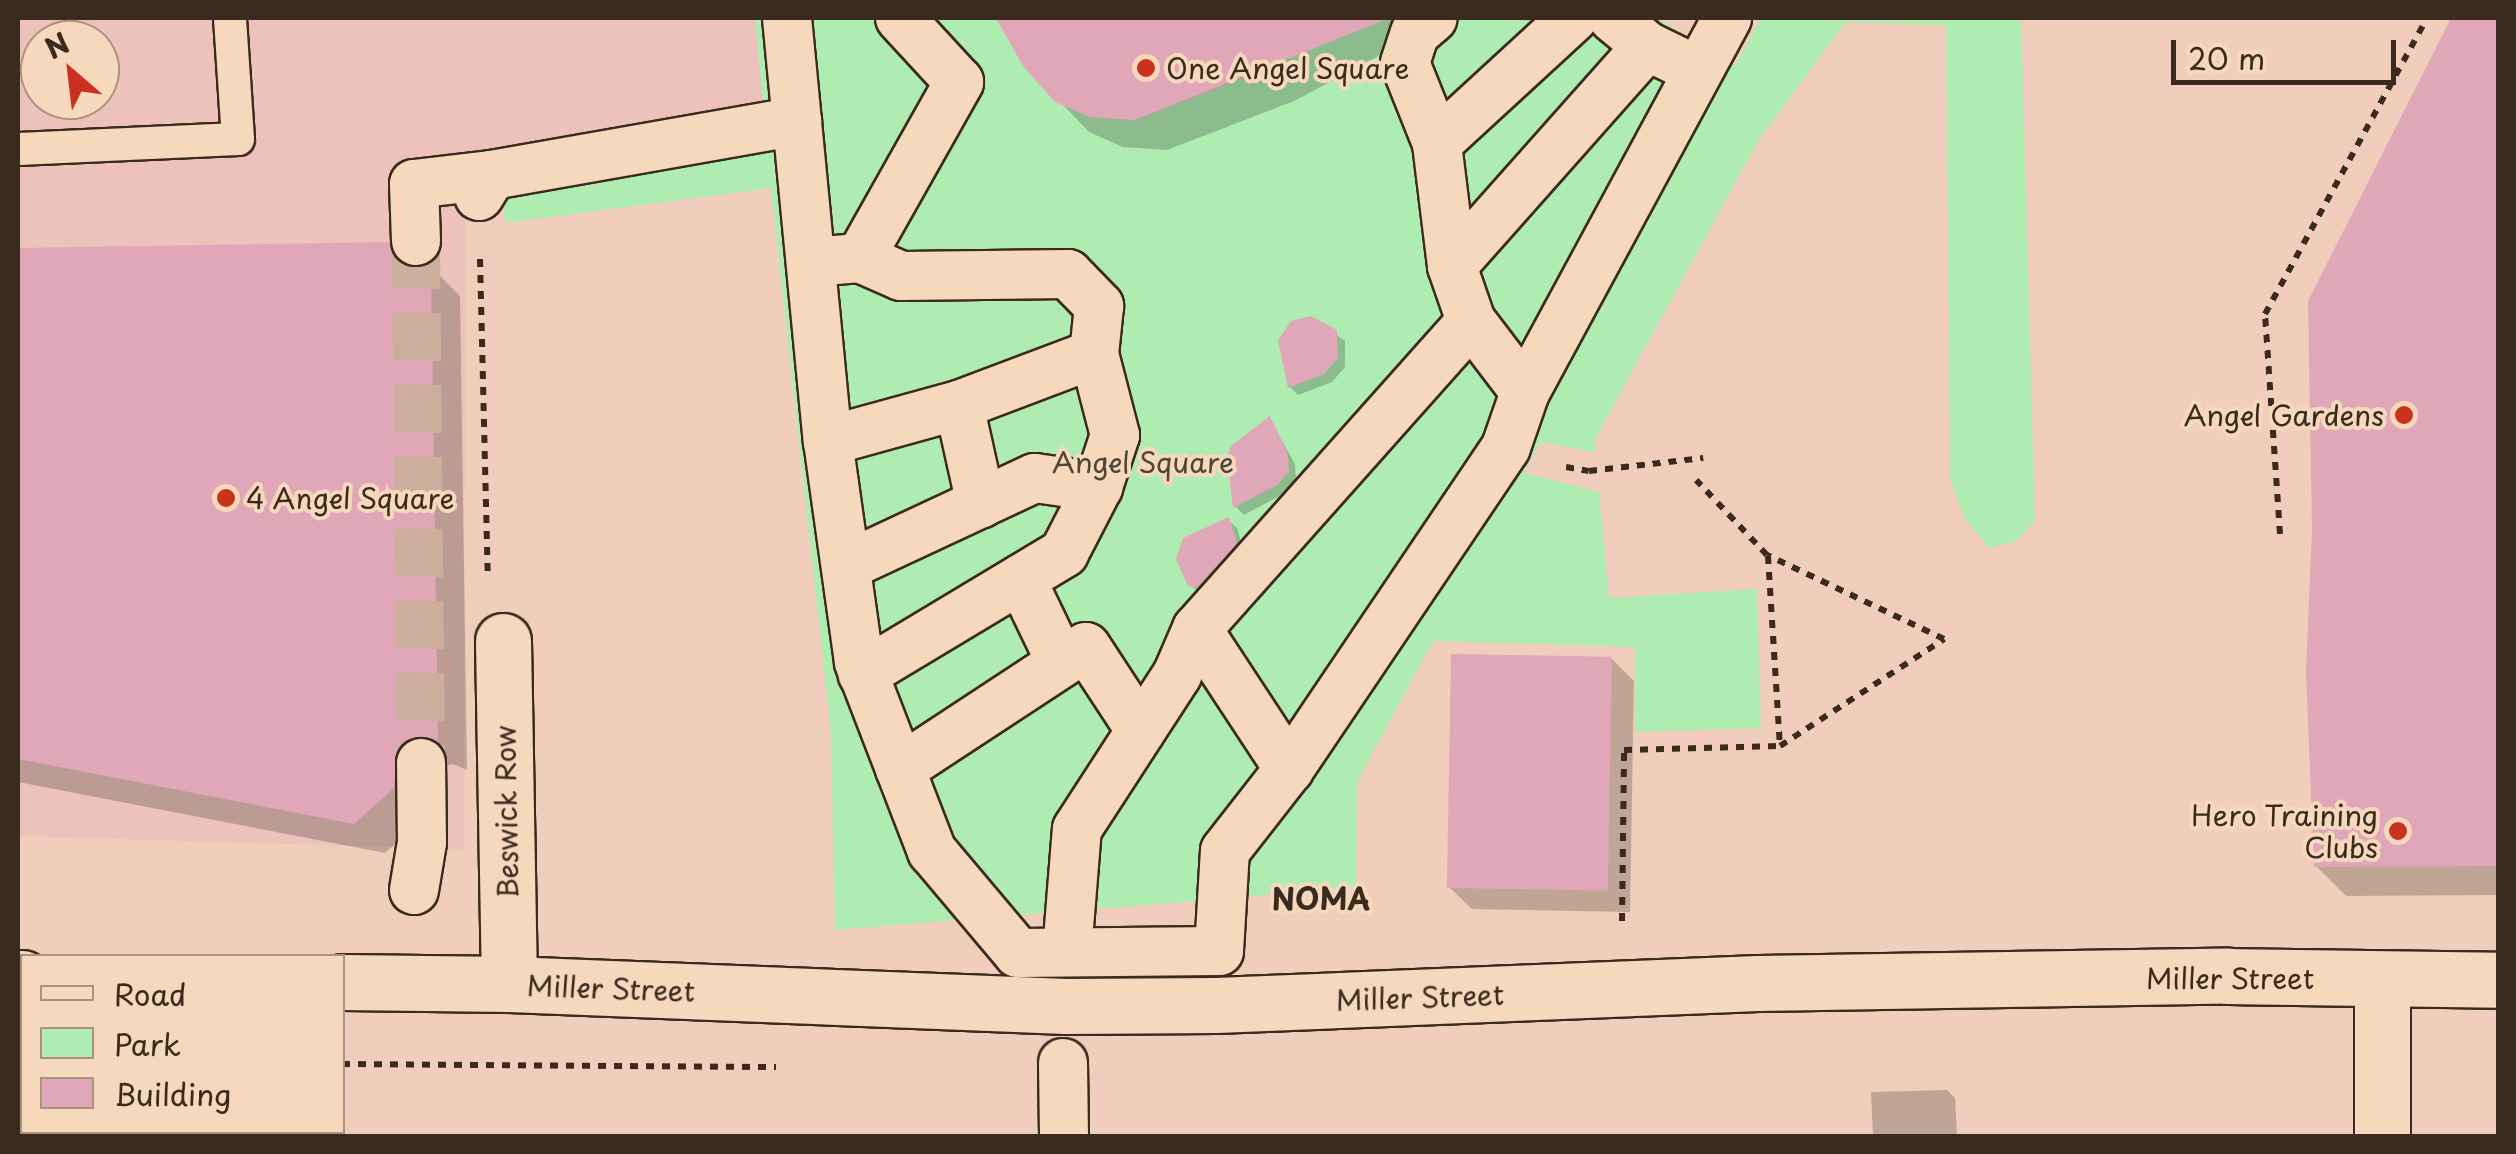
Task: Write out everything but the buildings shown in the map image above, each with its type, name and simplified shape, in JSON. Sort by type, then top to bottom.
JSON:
[{"type":"main road","name":"Beswick Row","points":[[504,641],[509,984]]},
{"type":"main road","name":"Miller Street","points":[[345,982],[509,984],[1066,1006],[1216,1005],[1758,984],[2228,976],[2498,980]]},
{"type":"main road","points":[[2382,979],[2382,1136]]},
{"type":"street","points":[[787,18],[828,441],[863,674],[932,851],[1018,953],[1219,951],[1225,852],[1290,769],[1506,446],[1526,392],[1728,18]]},
{"type":"street","points":[[860,258],[959,82],[900,18]]},
{"type":"street","points":[[1434,18],[1415,33],[1405,62],[1436,143],[1452,266],[1471,321],[1526,392]]},
{"type":"street","points":[[1436,143],[1573,18]]},
{"type":"street","points":[[1452,266],[1630,32],[1698,70]]},
{"type":"street","points":[[416,241],[414,184],[485,186],[798,121]]},
{"type":"street","points":[[811,262],[860,258],[900,276],[1068,274],[1098,306],[1094,354],[1115,436],[1098,487],[1064,553],[863,674]]},
{"type":"street","points":[[1068,952],[1077,829],[1177,675],[1196,630],[1471,321]]},
{"type":"street","points":[[828,441],[960,405],[1094,354]]},
{"type":"street","points":[[960,405],[982,504]]},
{"type":"street","points":[[846,566],[1035,478],[1098,487]]},
{"type":"street","points":[[1021,578],[1061,662]]},
{"type":"street","points":[[1196,630],[1290,769]]},
{"type":"street","points":[[900,769],[1086,648],[1141,731]]},
{"type":"street","points":[[414,890],[422,842],[421,764]]},
{"type":"street","points":[[1063,1063],[1064,1136]]},
{"type":"lane","points":[[18,149],[238,140],[230,18]]},
{"type":"path","points":[[2280,534],[2265,314],[2427,18]]},
{"type":"path","points":[[480,243],[488,580],[504,641]]},
{"type":"path","points":[[1589,472],[1703,458]]},
{"type":"path","points":[[1622,937],[1624,750],[1780,746],[1944,639],[1768,555],[1696,480]]},
{"type":"path","points":[[1768,555],[1780,746]]},
{"type":"path","points":[[345,1064],[600,1062],[794,1067]]},
{"type":"shaded area","points":[[18,18],[1361,18],[1262,71],[1135,120],[1090,117],[1055,102],[465,212],[464,849],[18,836]]},
{"type":"green space","name":"Angel Square","points":[[755,18],[996,18],[1023,66],[1055,102],[1090,117],[1135,120],[1262,71],[1353,18],[1657,18],[1735,66],[1761,18],[2021,18],[2035,521],[2016,541],[1989,548],[1964,518],[1950,479],[1946,25],[1846,22],[1760,138],[1595,439],[1596,452],[1540,442],[1524,473],[1599,492],[1609,598],[1757,589],[1761,728],[1635,732],[1635,647],[1433,641],[1357,782],[1356,888],[835,930],[831,734],[771,188],[505,223],[503,193],[767,148]]},
{"type":"tunnel","points":[[416,241],[421,763]]},
{"type":"place","name":"One Angel Square","points":[[1146,68]]},
{"type":"place","name":"Angel Gardens","points":[[2404,415]]},
{"type":"place","name":"4 Angel Square","points":[[226,498]]},
{"type":"place","name":"Hero Training Clubs","points":[[2398,831]]},
{"type":"district","name":"NOMA","points":[[1321,898]]}]
